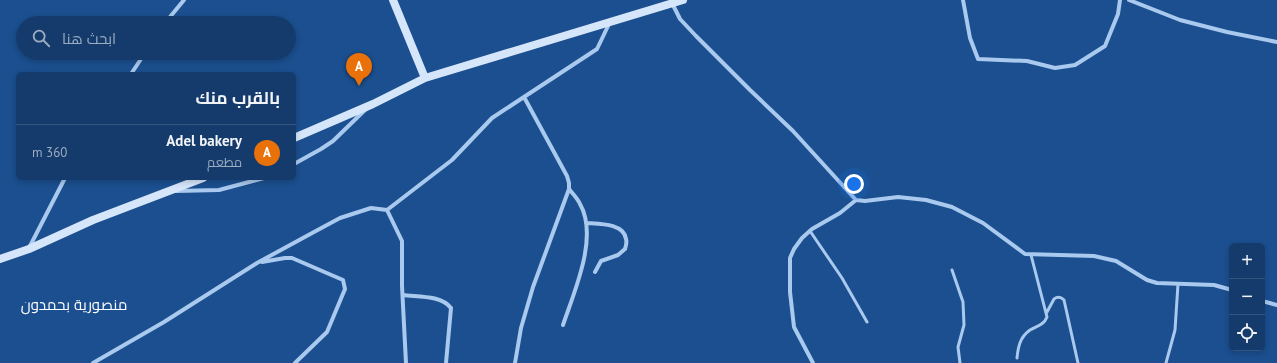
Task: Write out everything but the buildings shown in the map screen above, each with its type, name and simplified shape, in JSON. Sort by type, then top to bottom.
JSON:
[{"type":"main road","points":[[393,0],[425,78]]},
{"type":"main road","points":[[296,137],[372,104],[425,78],[610,21],[684,0]]},
{"type":"main road","points":[[0,259],[29,249],[93,220],[198,180]]},
{"type":"street","points":[[171,16],[184,0]]},
{"type":"street","points":[[963,0],[970,38],[978,59],[1027,61],[1055,68],[1075,65],[1105,46],[1118,14],[1120,0]]},
{"type":"street","points":[[1130,0],[1180,20],[1227,32],[1277,42]]},
{"type":"street","points":[[672,3],[680,19],[793,131],[856,200],[865,201],[898,197],[937,202],[983,223],[1025,254],[1078,254],[1094,256],[1116,261],[1147,280],[1158,283],[1214,285],[1229,289]]},
{"type":"street","points":[[92,363],[164,322],[258,263],[340,218],[371,208],[387,210],[452,160],[492,118],[597,49],[610,21]]},
{"type":"street","points":[[132,72],[140,60]]},
{"type":"street","points":[[515,363],[521,328],[533,287],[570,183],[524,97]]},
{"type":"street","points":[[296,163],[334,141],[372,104]]},
{"type":"street","points":[[29,249],[64,180]]},
{"type":"street","points":[[171,190],[219,190],[256,180]]},
{"type":"street","points":[[563,326],[584,260],[587,241],[586,223],[581,204],[569,189]]},
{"type":"street","points":[[813,363],[794,327],[790,292],[790,258],[794,249],[802,238],[810,231],[840,213],[856,200]]},
{"type":"street","points":[[387,210],[402,241],[406,363]]},
{"type":"street","points":[[586,223],[621,229],[626,238],[625,249],[618,255],[601,261],[595,272]]},
{"type":"street","points":[[258,263],[292,258],[343,280],[345,289],[327,332],[295,363]]},
{"type":"street","points":[[403,295],[437,299],[444,302],[451,308],[446,363]]},
{"type":"street","points":[[1265,302],[1277,306]]},
{"type":"lane","points":[[810,231],[842,278],[867,322]]},
{"type":"lane","points":[[1017,358],[1018,349],[1024,336],[1046,321],[1047,317],[1047,312],[1031,255]]},
{"type":"lane","points":[[952,270],[963,302],[964,325],[958,347],[960,363]]},
{"type":"lane","points":[[1166,363],[1175,330],[1178,284]]},
{"type":"lane","points":[[1047,312],[1054,299],[1059,297],[1064,300],[1078,363]]},
{"type":"place","name":"Adel bakery","points":[[359,86]]},
{"type":"district","name":"منصورية بحمدون","points":[[74,305]]}]
